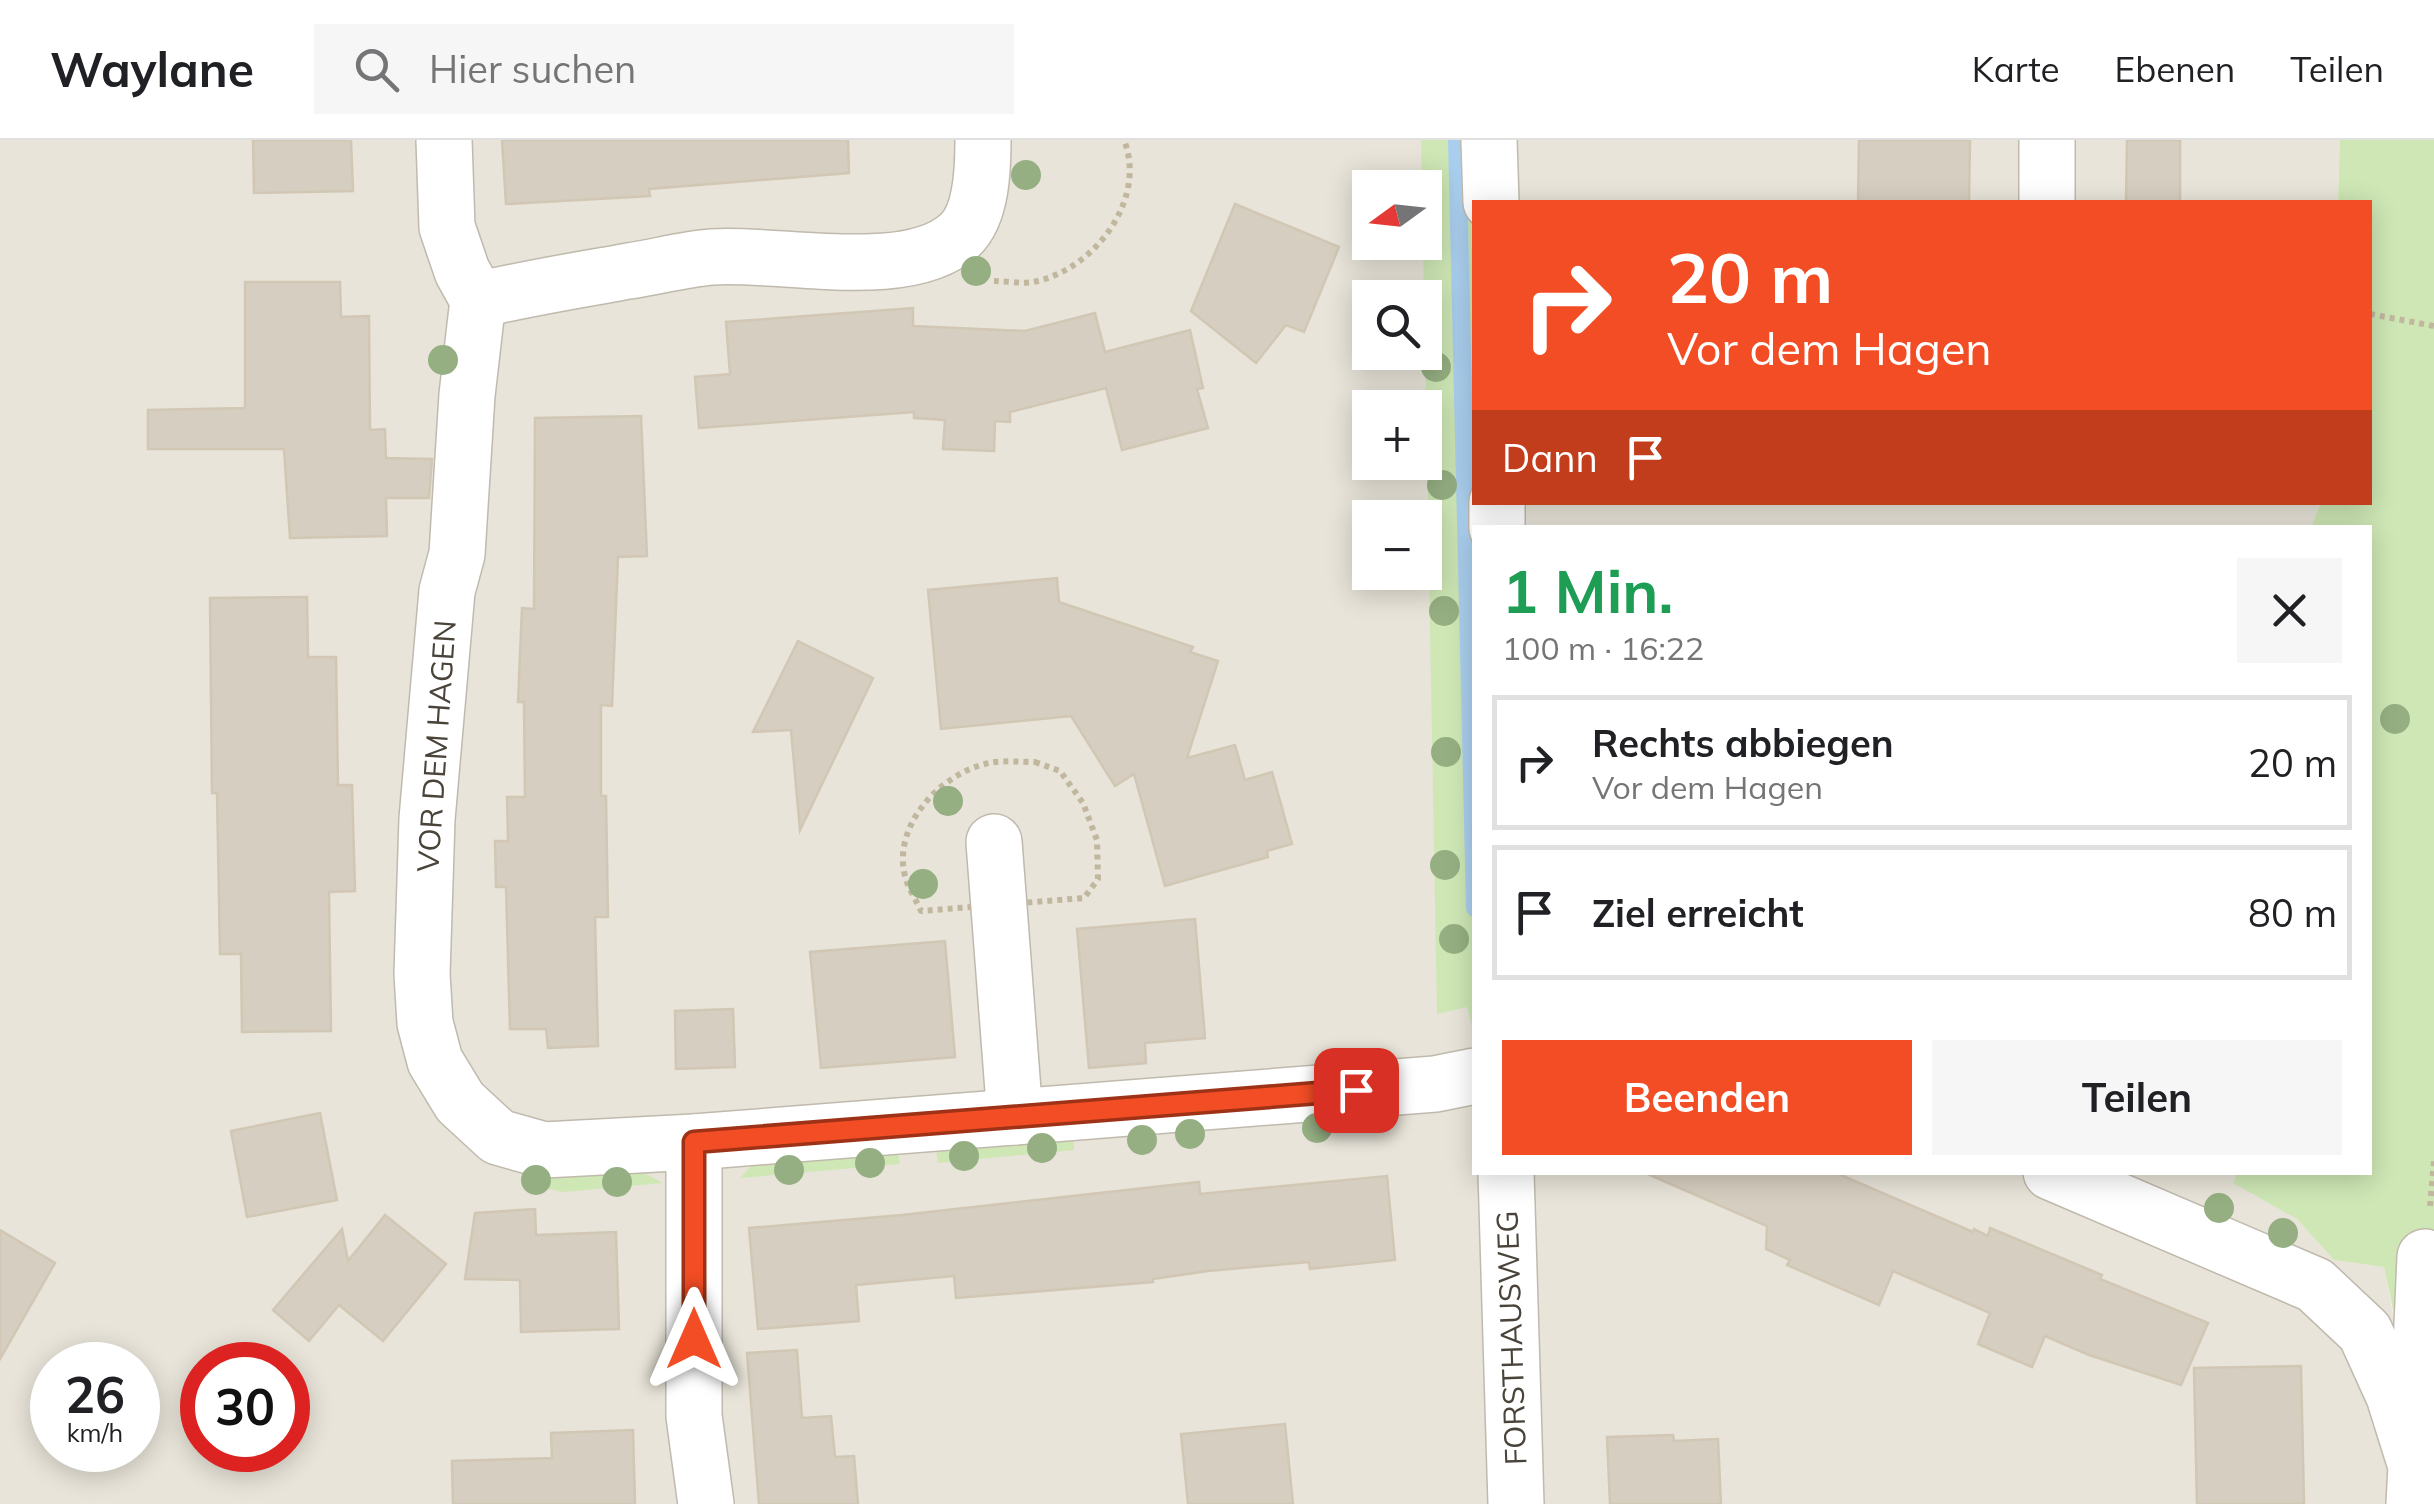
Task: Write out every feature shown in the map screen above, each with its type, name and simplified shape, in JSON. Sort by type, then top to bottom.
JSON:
[{"type":"street","points":[[444,140],[447,227],[462,271],[478,300],[713,257],[900,262],[937,250],[961,234],[970,218],[983,172],[983,140]]},
{"type":"street","points":[[1489,140],[1491,200]]},
{"type":"street","points":[[2047,140],[2047,200]]},
{"type":"street","name":"VOR DEM HAGEN","points":[[478,300],[427,819],[422,974],[425,1023],[436,1061],[460,1102],[498,1136],[544,1150],[694,1142],[1436,1084],[1472,1077]]},
{"type":"street","points":[[994,842],[1015,1116]]},
{"type":"street","points":[[694,1142],[694,1416],[706,1504]]},
{"type":"street","name":"FORSTHAUSWEG","points":[[1506,1175],[1516,1504]]},
{"type":"street","points":[[2058,1175],[2315,1285],[2365,1332],[2394,1396],[2415,1485]]},
{"type":"street","points":[[2415,1485],[2425,1257]]},
{"type":"path","points":[[985,280],[1033,282],[1072,266],[1106,236],[1128,200],[1128,150],[1124,140]]},
{"type":"path","points":[[2372,314],[2434,326]]},
{"type":"shaded area","points":[[0,140],[2340,140],[2338,200],[1472,200],[1472,505],[2320,505],[2312,525],[1472,525],[1472,1175],[2236,1175],[2234,1183],[2297,1219],[2334,1260],[2384,1267],[2410,1404],[2407,1504],[0,1504]]},
{"type":"green space","points":[[1421,140],[1469,140],[1475,505],[1472,1027],[1467,1007],[1437,1014],[1429,590],[1442,590],[1442,500],[1428,500],[1427,480],[1442,480],[1442,390],[1426,390],[1425,370],[1442,370],[1442,280],[1424,280],[1423,260],[1442,260],[1442,170],[1422,170]]},
{"type":"green space","points":[[2340,140],[2434,140],[2434,1504],[2384,1267],[2334,1260],[2297,1219],[2233,1183],[2236,1175],[2372,1175],[2372,525],[2312,525],[2320,505],[2372,505],[2372,200],[2338,200]]},
{"type":"green space","points":[[1073,1136],[1074,1150],[938,1163],[936,1148]]},
{"type":"green space","points":[[898,1152],[900,1164],[740,1178],[753,1164]]},
{"type":"green space","points":[[530,1171],[557,1178],[640,1171],[663,1183],[563,1192],[526,1184]]},
{"type":"building","points":[[253,140],[351,140],[353,191],[254,193]]},
{"type":"building","points":[[502,140],[848,140],[849,173],[649,189],[650,196],[506,204]]},
{"type":"building","points":[[1859,140],[1970,140],[1969,200],[1858,200]]},
{"type":"building","points":[[2127,140],[2180,140],[2180,200],[2126,200]]},
{"type":"building","points":[[1235,204],[1339,247],[1304,332],[1286,325],[1256,363],[1191,311]]},
{"type":"building","points":[[245,282],[340,282],[341,317],[369,316],[370,430],[385,429],[386,458],[432,459],[429,498],[386,498],[387,536],[290,538],[284,449],[148,449],[148,410],[245,408]]},
{"type":"building","points":[[913,308],[913,326],[1025,331],[1095,313],[1105,352],[1190,330],[1203,388],[1197,389],[1208,428],[1122,450],[1106,388],[1010,412],[1010,422],[995,421],[994,451],[943,449],[945,420],[914,418],[914,412],[699,428],[695,377],[730,374],[726,322]]},
{"type":"building","points":[[641,416],[647,556],[618,557],[612,706],[601,705],[601,796],[606,796],[608,917],[595,917],[598,1046],[548,1048],[546,1029],[510,1029],[506,887],[496,887],[495,841],[508,841],[507,797],[525,797],[524,702],[518,702],[522,608],[534,609],[535,418]]},
{"type":"building","points":[[1057,578],[1059,602],[1193,647],[1190,652],[1218,661],[1187,758],[1235,745],[1245,780],[1272,772],[1292,844],[1267,851],[1268,857],[1165,886],[1134,774],[1115,786],[1071,716],[941,729],[928,590]]},
{"type":"building","points":[[307,597],[308,657],[336,657],[338,785],[352,785],[355,891],[329,892],[331,1031],[242,1032],[241,954],[220,954],[217,793],[212,793],[210,598]]},
{"type":"building","points":[[798,641],[873,678],[800,830],[791,730],[753,732]]},
{"type":"building","points":[[1195,919],[1205,1038],[1145,1043],[1146,1063],[1089,1068],[1077,929]]},
{"type":"building","points":[[945,941],[955,1057],[821,1068],[810,952]]},
{"type":"building","points":[[733,1009],[735,1067],[676,1069],[675,1011]]},
{"type":"building","points":[[320,1113],[337,1200],[247,1217],[231,1131]]},
{"type":"building","points":[[1650,1175],[1841,1175],[1973,1232],[1974,1229],[1988,1236],[1990,1228],[2208,1323],[2181,1385],[2045,1336],[2032,1367],[1978,1344],[1990,1313],[1893,1271],[1879,1305],[1787,1265],[1790,1260],[1766,1249],[1767,1226]]},
{"type":"building","points":[[1387,1176],[1395,1260],[1310,1269],[1309,1262],[1208,1271],[1153,1282],[956,1298],[954,1276],[856,1285],[859,1321],[758,1329],[749,1228],[1199,1182],[1200,1194]]},
{"type":"building","points":[[535,1209],[536,1235],[616,1232],[619,1329],[521,1332],[520,1280],[465,1279],[475,1213]]},
{"type":"building","points":[[385,1215],[446,1264],[383,1341],[339,1305],[309,1341],[273,1310],[342,1229],[348,1261]]},
{"type":"building","points":[[0,1230],[55,1263],[0,1359]]},
{"type":"building","points":[[797,1350],[802,1418],[831,1416],[835,1457],[854,1456],[858,1504],[759,1504],[747,1353]]},
{"type":"building","points":[[2301,1366],[2304,1504],[2197,1504],[2194,1368]]},
{"type":"building","points":[[1285,1424],[1293,1504],[1188,1504],[1181,1434]]},
{"type":"building","points":[[633,1430],[635,1504],[453,1504],[452,1461],[552,1458],[551,1433]]},
{"type":"building","points":[[1673,1435],[1674,1441],[1718,1439],[1721,1504],[1610,1504],[1607,1437]]},
{"type":"waterway","points":[[1457,140],[1472,780]]},
{"type":"route","points":[[694,1339],[694,1142],[1356,1090]]}]
